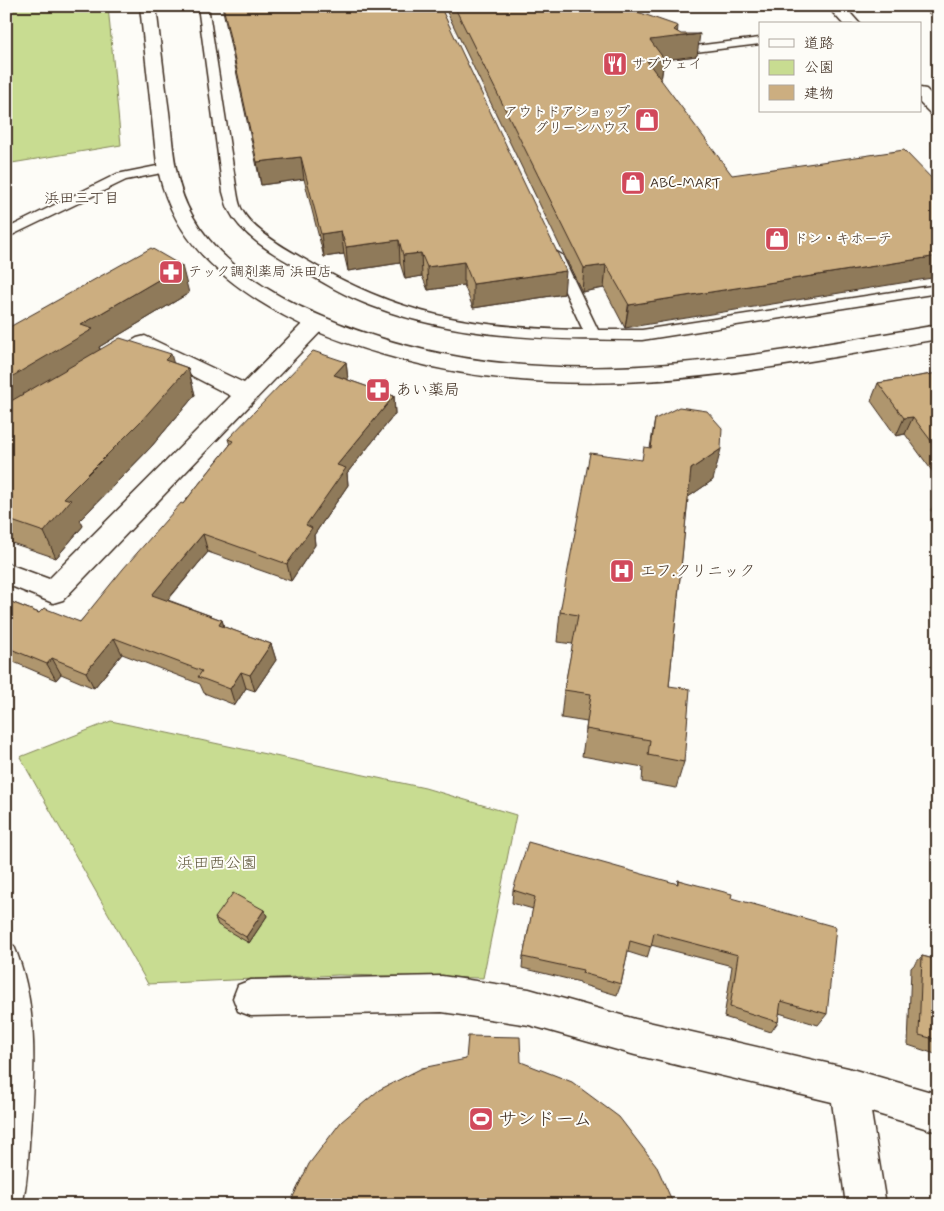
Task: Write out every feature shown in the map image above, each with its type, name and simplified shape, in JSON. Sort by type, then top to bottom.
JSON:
[{"type":"street","points":[[148,6],[167,168],[174,199],[182,215],[209,251],[254,289],[316,323],[389,349],[431,360],[518,374],[596,377],[685,372],[938,332]]},
{"type":"street","points":[[834,6],[850,22]]},
{"type":"street","points":[[922,95],[938,111]]},
{"type":"street","points":[[6,573],[53,592],[316,323]]},
{"type":"street","points":[[88,377],[145,343],[247,394]]},
{"type":"street","points":[[251,998],[442,994],[529,1007],[635,1037],[848,1087],[938,1114]]},
{"type":"street","points":[[848,1087],[866,1205]]},
{"type":"lane","points":[[203,6],[230,192],[236,211],[265,241],[319,276],[343,289],[385,307],[417,317],[484,330],[593,336],[642,335],[938,289]]},
{"type":"lane","points":[[679,51],[759,41]]},
{"type":"lane","points":[[6,234],[122,177],[167,168]]},
{"type":"lane","points":[[551,247],[593,336]]},
{"type":"lane","points":[[6,954],[14,980],[22,1078],[12,1192],[8,1205]]},
{"type":"green space","points":[[6,6],[108,6],[121,145],[6,164]]},
{"type":"green space","name":"浜田西公園","points":[[111,721],[425,788],[516,815],[483,978],[338,975],[148,984],[20,757]]},
{"type":"building","points":[[223,6],[440,6],[566,271],[473,284],[464,262],[427,267],[421,253],[403,255],[399,240],[346,247],[341,231],[321,234],[301,157],[257,162]]},
{"type":"building","points":[[454,6],[627,6],[629,9],[678,26],[674,30],[681,34],[700,34],[650,40],[664,59],[647,61],[732,175],[904,150],[938,185],[938,256],[629,305],[606,265],[584,268]]},
{"type":"building","points":[[151,248],[182,266],[81,325],[93,329],[6,380],[6,329]]},
{"type":"building","points":[[120,338],[171,354],[165,360],[188,368],[142,420],[64,498],[71,500],[44,532],[6,519],[6,404]]},
{"type":"building","points":[[313,351],[346,362],[334,375],[394,396],[337,465],[346,468],[306,525],[312,528],[287,564],[203,534],[152,595],[222,620],[219,625],[271,644],[250,675],[241,672],[230,689],[198,677],[202,671],[114,638],[86,672],[52,658],[47,664],[6,647],[6,600],[39,613],[44,608],[80,622],[123,569],[181,503],[183,504],[233,441],[228,439]]},
{"type":"building","points":[[938,373],[938,450],[913,417],[904,418],[878,383]]},
{"type":"building","points":[[679,407],[707,411],[722,428],[721,449],[691,469],[669,686],[690,689],[684,762],[648,755],[650,740],[586,729],[591,694],[564,690],[578,615],[560,612],[590,453],[642,460],[644,447],[651,448],[655,419]]},
{"type":"building","points":[[528,842],[678,884],[678,880],[732,894],[731,898],[836,927],[827,1014],[781,1001],[778,1022],[730,1007],[738,955],[654,933],[651,947],[630,941],[621,984],[582,973],[583,970],[523,957],[535,897],[513,890]]},
{"type":"building","points":[[233,893],[264,910],[246,937],[215,918]]},
{"type":"building","points":[[922,956],[938,960],[938,1040],[919,1035]]},
{"type":"building","name":"サンドーム","points":[[468,1036],[520,1037],[521,1062],[572,1082],[619,1117],[656,1165],[674,1205],[289,1205],[309,1164],[341,1122],[379,1090],[422,1068],[466,1059]]},
{"type":"place","name":"サブウェイ","points":[[615,64]]},
{"type":"place","name":"アウトドアショップ グリーンハウス","points":[[647,120]]},
{"type":"place","name":"ABC-MART","points":[[633,183]]},
{"type":"place","name":"ドン・キホーテ","points":[[777,239]]},
{"type":"place","name":"テック調剤薬局 浜田店","points":[[171,272]]},
{"type":"place","name":"あい薬局","points":[[378,390]]},
{"type":"place","name":"エフ.クリニック","points":[[622,571]]},
{"type":"place","name":"サンドーム","points":[[481,1119]]},
{"type":"district","name":"浜田三丁目","points":[[82,199]]}]
